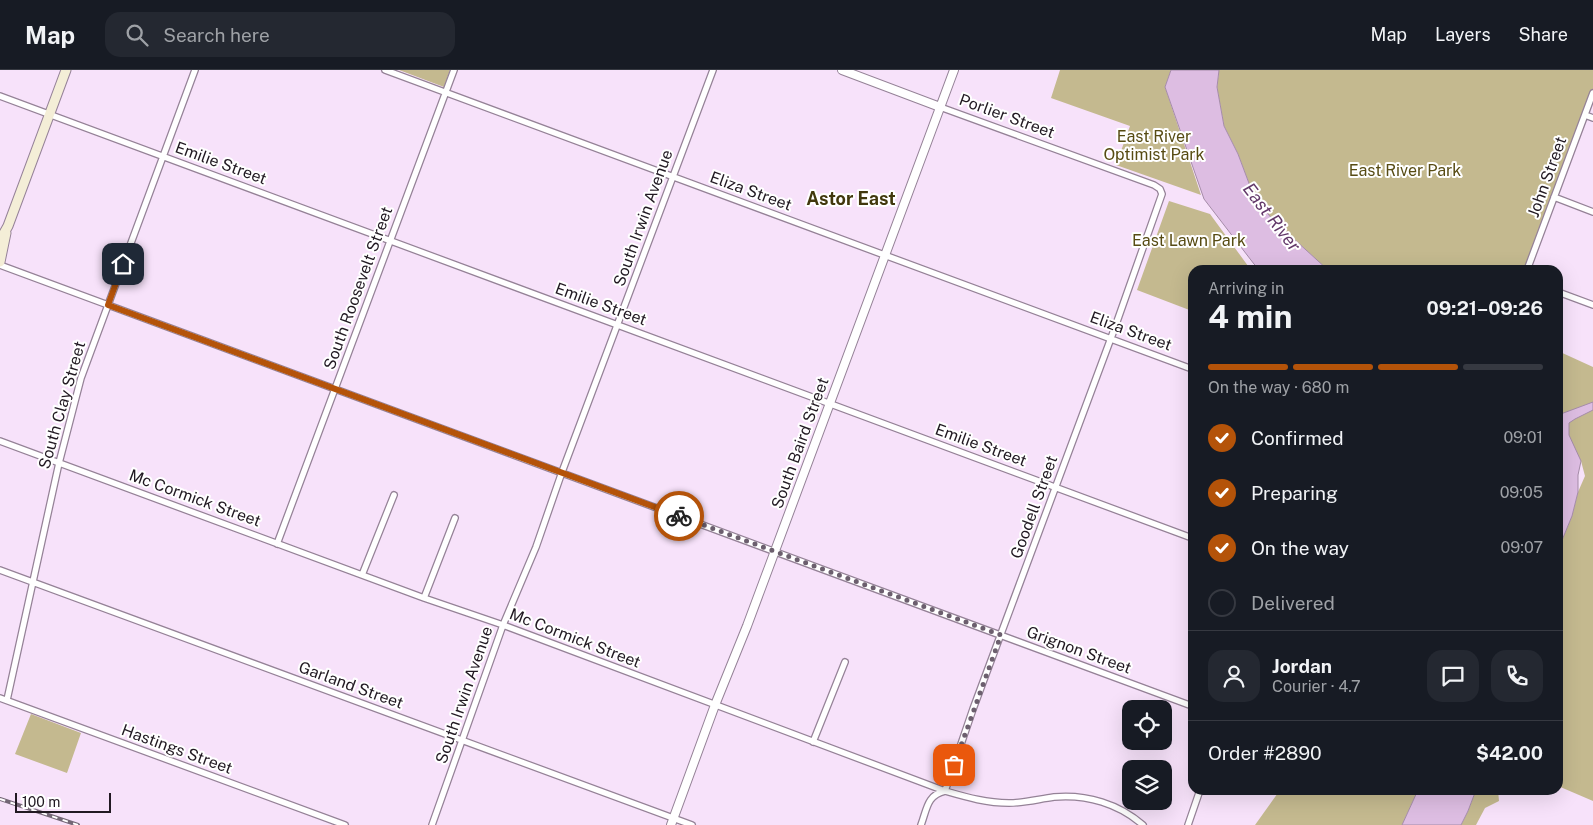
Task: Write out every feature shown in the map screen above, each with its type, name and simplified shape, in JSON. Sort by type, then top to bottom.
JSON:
[{"type":"main road","points":[[0,263],[8,226],[66,70]]},
{"type":"main road","points":[[0,240],[8,226]]},
{"type":"street","name":"South Clay Street","points":[[7,700],[59,463],[81,378],[195,70]]},
{"type":"street","name":"Eliza Street","points":[[385,70],[1188,367]]},
{"type":"street","name":"South Roosevelt Street","points":[[278,544],[454,70]]},
{"type":"street","name":"South Irwin Avenue","points":[[432,825],[503,625],[536,547],[562,472],[713,70]]},
{"type":"street","name":"Porlier Street","points":[[842,70],[1154,185],[1161,191]]},
{"type":"street","name":"South Baird Street","points":[[672,822],[954,70]]},
{"type":"street","name":"John Street","points":[[1529,265],[1593,93]]},
{"type":"street","name":"Emilie Street","points":[[0,96],[1188,536]]},
{"type":"street","points":[[1585,115],[1593,118]]},
{"type":"street","name":"Goodell Street","points":[[921,825],[931,798],[935,793],[945,791],[1162,198],[1161,191]]},
{"type":"street","points":[[1554,197],[1593,212]]},
{"type":"street","name":"Grignon Street","points":[[0,263],[108,305],[1188,705]]},
{"type":"street","points":[[1563,294],[1593,305]]},
{"type":"street","name":"Mc Cormick Street","points":[[0,441],[424,598],[503,625],[945,791],[976,800],[992,802],[1023,802],[1066,796],[1086,798],[1116,807],[1143,825]]},
{"type":"street","points":[[362,575],[394,495]]},
{"type":"street","points":[[424,598],[456,518]]},
{"type":"street","name":"Garland Street","points":[[0,570],[462,741],[672,822],[692,825]]},
{"type":"street","points":[[813,742],[845,662]]},
{"type":"street","name":"Hastings Street","points":[[0,698],[345,825]]},
{"type":"street","points":[[1188,825],[1199,795]]},
{"type":"green space","points":[[399,70],[450,70],[444,87]]},
{"type":"green space","name":"East River Optimist Park","points":[[1060,70],[1171,70],[1165,87],[1201,195],[1116,165],[1130,126],[1051,98]]},
{"type":"green space","name":"East River Park","points":[[1219,70],[1593,70],[1593,93],[1529,265],[1323,265],[1272,219],[1253,194],[1238,154],[1224,126],[1217,87]]},
{"type":"green space","name":"East Lawn Park","points":[[1169,201],[1210,214],[1247,265],[1188,265],[1188,309],[1137,290]]},
{"type":"green space","points":[[1563,353],[1593,367],[1593,801],[1563,788],[1563,538],[1585,476],[1581,461],[1563,427]]},
{"type":"green space","points":[[31,714],[81,733],[67,773],[15,754]]},
{"type":"green space","points":[[1276,795],[1416,795],[1402,825],[1255,825]]},
{"type":"green space","points":[[1474,795],[1498,795],[1499,801],[1485,808],[1476,825],[1461,825]]},
{"type":"shaded area","points":[[1171,70],[1219,70],[1217,87],[1224,126],[1238,154],[1253,194],[1272,219],[1323,265],[1254,264],[1204,199],[1165,87]]},
{"type":"shaded area","points":[[1593,402],[1593,410],[1569,423],[1569,435],[1581,461],[1578,475],[1578,492],[1572,516],[1563,538],[1563,413]]},
{"type":"shaded area","points":[[1416,795],[1474,795],[1461,825],[1402,825]]},
{"type":"railway","points":[[0,799],[78,825]]},
{"type":"way so far","points":[[679,516],[1001,635],[954,765]]},
{"type":"district","name":"Astor East","points":[[851,198]]},
{"type":"route","points":[[123,264],[108,305],[679,516]]},
{"type":"water label","name":"East River","points":[[1272,217]]}]
